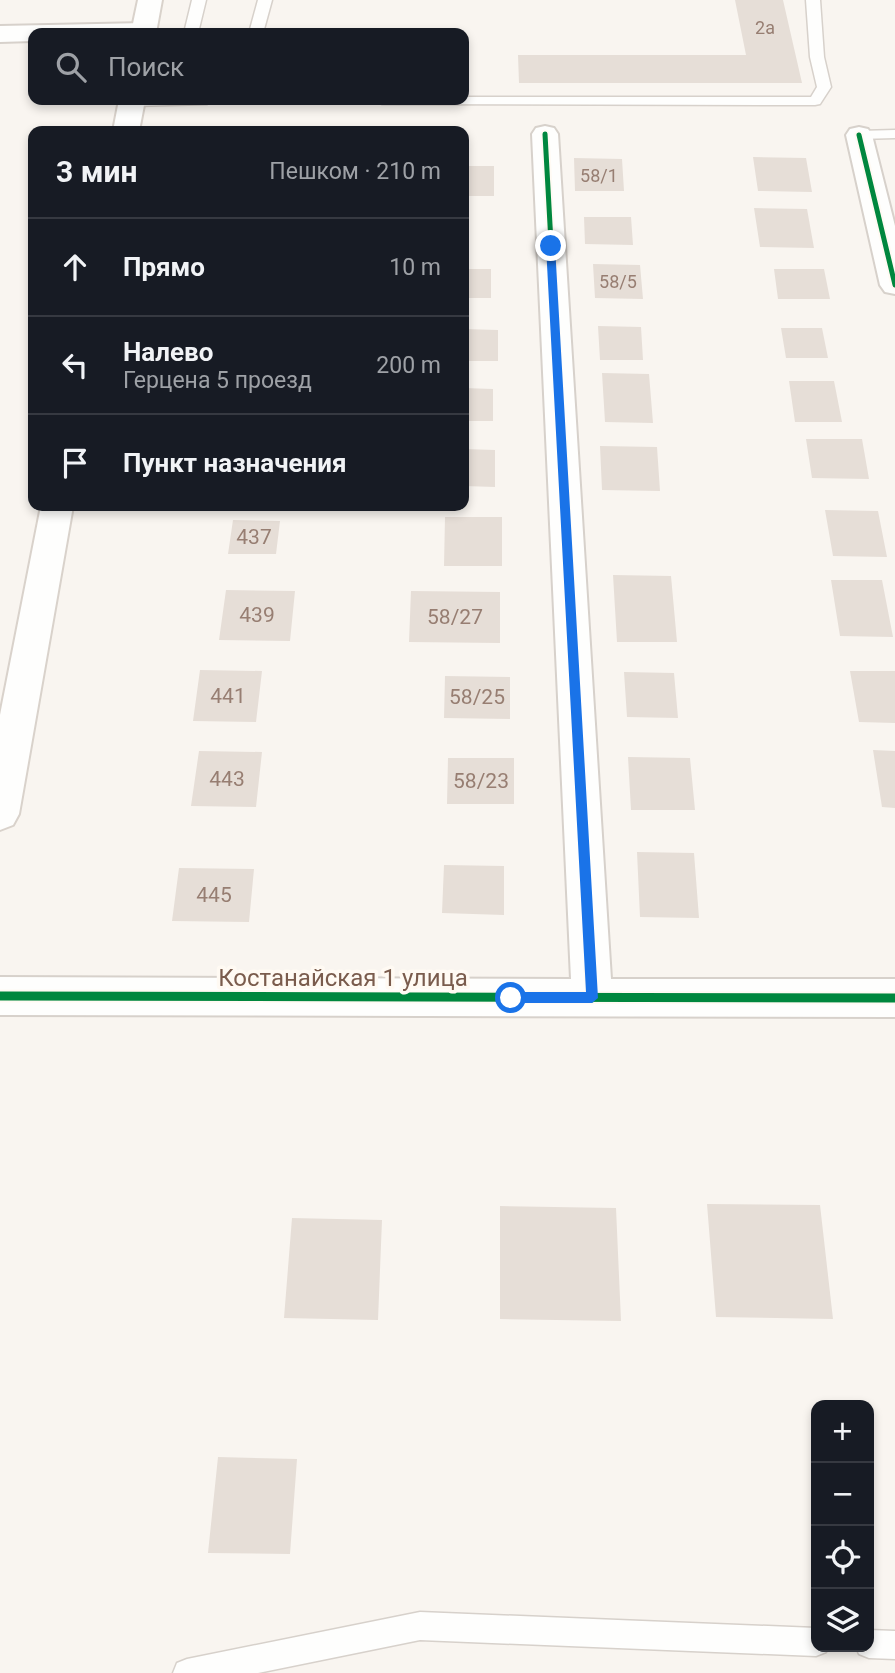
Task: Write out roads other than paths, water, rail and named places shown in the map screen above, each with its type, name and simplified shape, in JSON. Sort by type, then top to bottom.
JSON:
[{"type":"street","points":[[145,28],[150,0]]},
{"type":"street","points":[[0,34],[28,34]]},
{"type":"street","points":[[127,126],[131,105]]},
{"type":"street","points":[[544,134],[592,998]]},
{"type":"street","points":[[859,135],[895,285]]},
{"type":"street","points":[[0,814],[56,511]]},
{"type":"street","name":"Костанайская 1 улица","points":[[0,996],[895,998]]},
{"type":"lane","points":[[192,28],[199,0]]},
{"type":"lane","points":[[257,28],[265,0]]},
{"type":"lane","points":[[469,102],[815,101],[824,87],[817,57],[813,0]]},
{"type":"lane","points":[[859,135],[895,134]]},
{"type":"lane","points":[[187,1673],[420,1626],[811,1642]]},
{"type":"lane","points":[[874,1644],[895,1644]]}]
